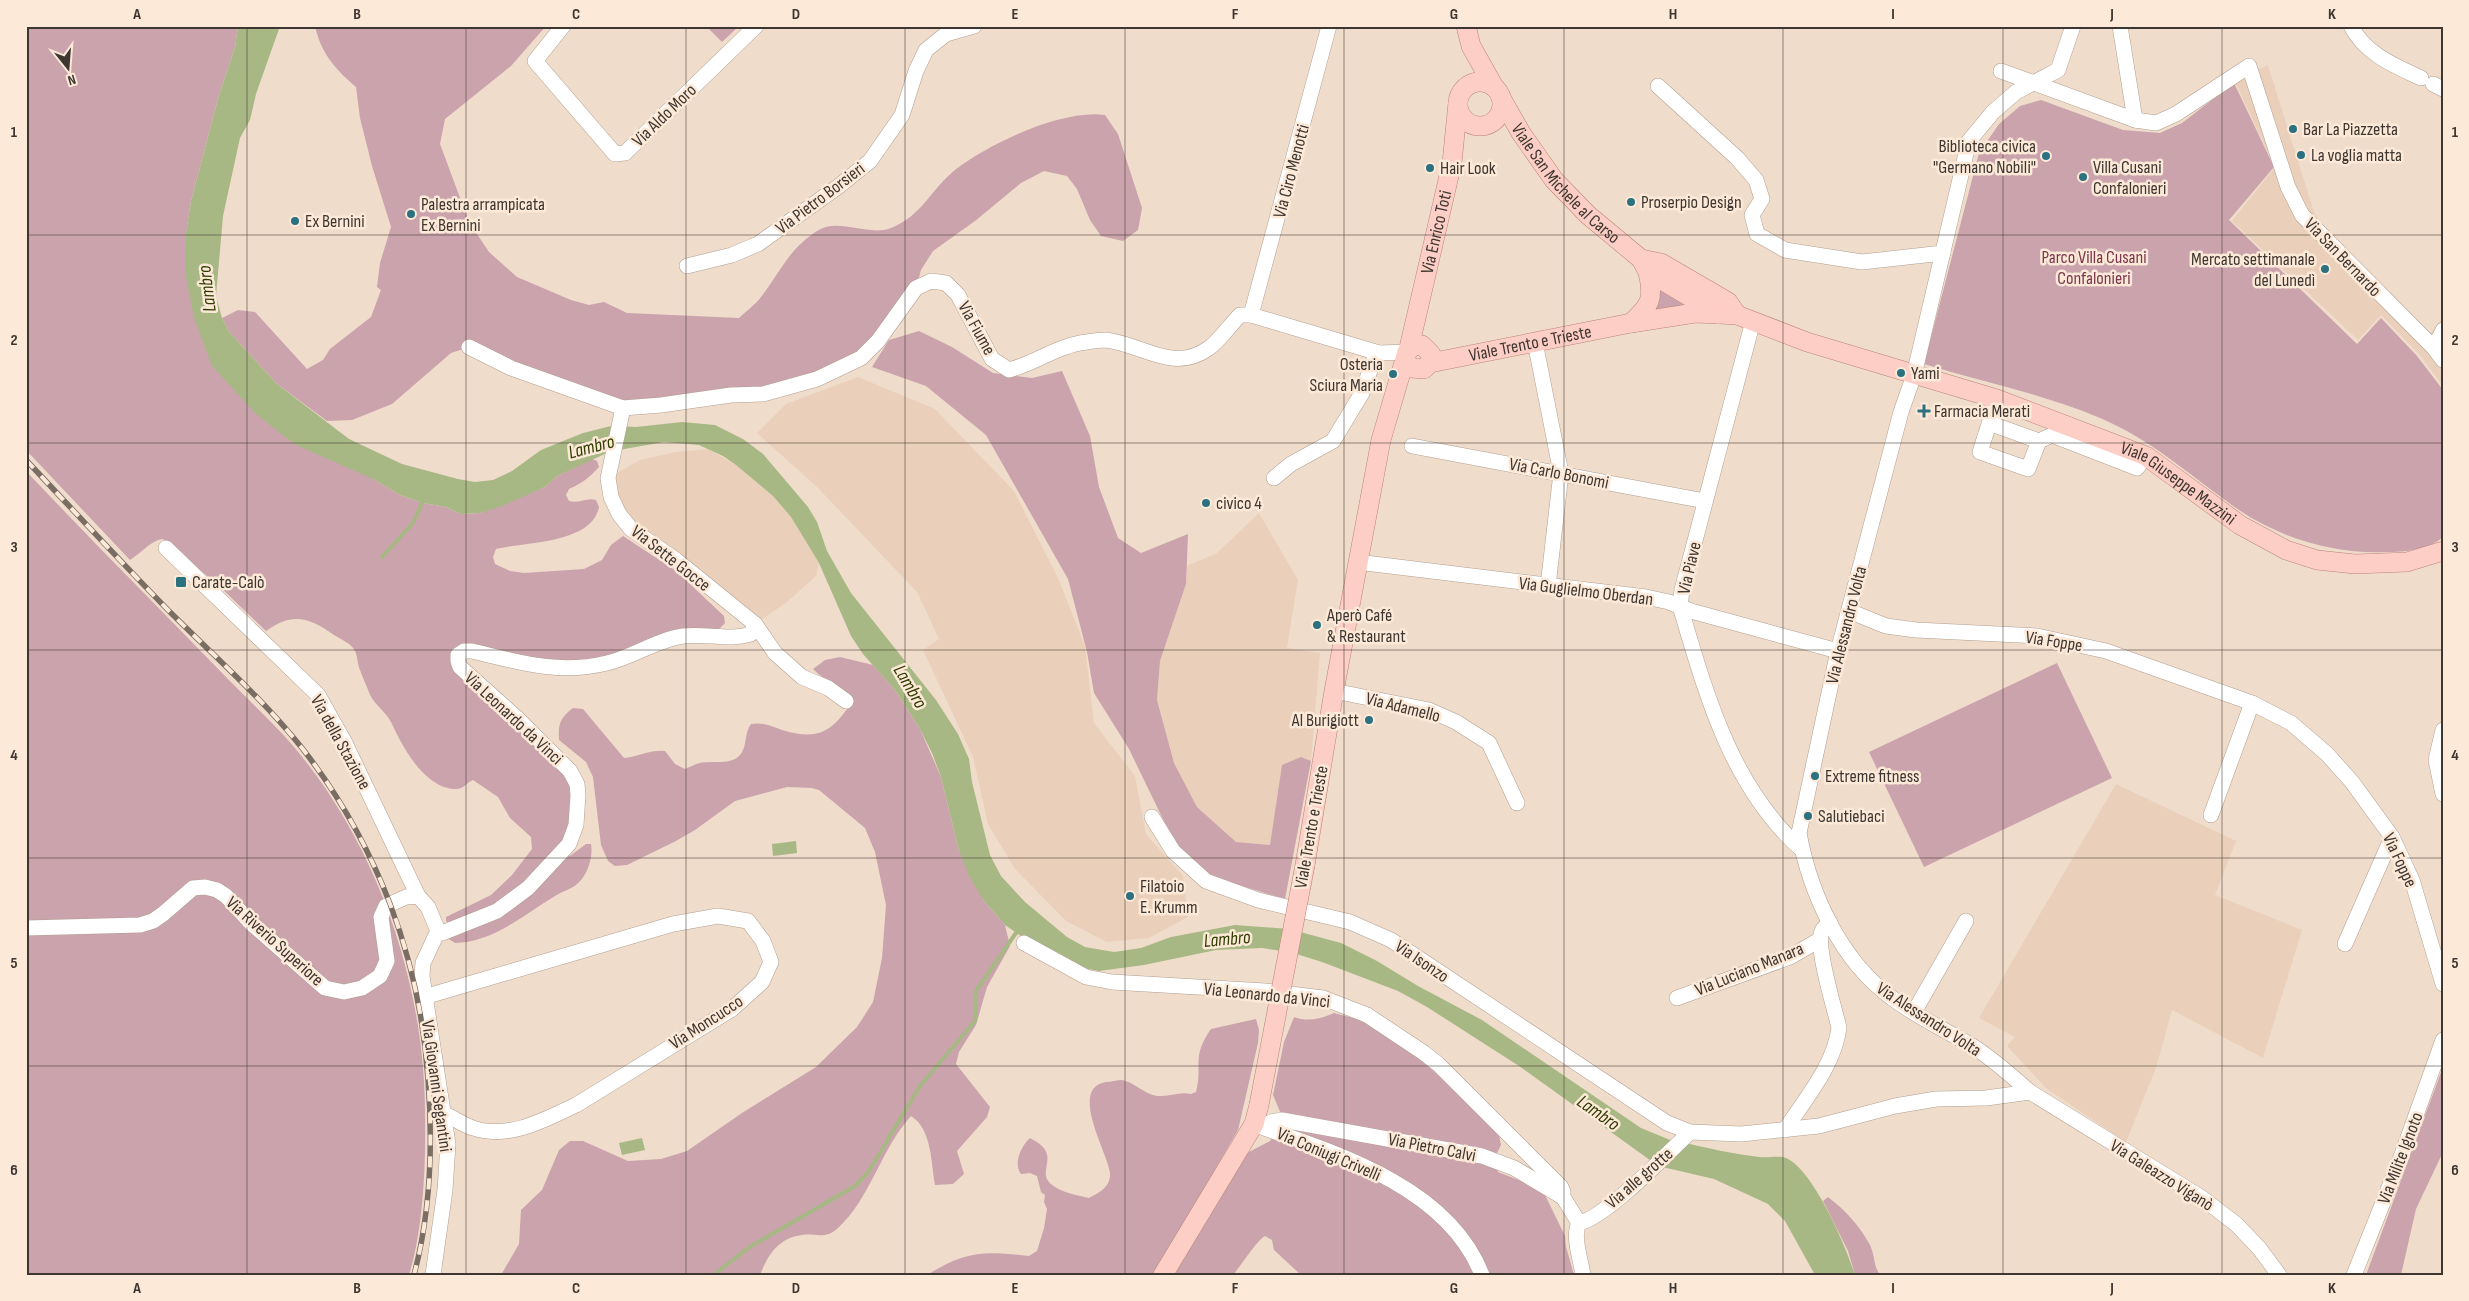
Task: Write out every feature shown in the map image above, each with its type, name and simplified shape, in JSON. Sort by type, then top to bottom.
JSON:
[{"type":"main road","name":"Viale San Michele al Carso","points":[[1466,26],[1471,46],[1521,133],[1561,186],[1588,214],[1644,265]]},
{"type":"main road","name":"Via Enrico Toti","points":[[1393,403],[1419,356],[1421,302],[1452,163],[1460,96],[1467,75],[1471,46]]},
{"type":"main road","points":[[1488,124],[1500,112],[1497,92],[1481,82],[1468,85],[1460,96],[1461,116],[1466,121],[1478,126],[1488,124],[1521,133]]},
{"type":"main road","name":"Via Enrico Toti","points":[[1452,163],[1472,135],[1488,124]]},
{"type":"main road","points":[[1631,323],[1650,304],[1652,295],[1644,265]]},
{"type":"main road","name":"Viale Trento e Trieste","points":[[1644,265],[1736,316],[1807,342],[1914,375]]},
{"type":"main road","name":"Viale Trento e Trieste","points":[[1419,356],[1459,358],[1631,323],[1695,313],[1736,316]]},
{"type":"main road","name":"Viale Giuseppe Mazzini","points":[[1914,375],[1997,399],[2146,456],[2240,525],[2286,550],[2317,560],[2355,564],[2397,562],[2443,551]]},
{"type":"main road","name":"Viale Trento e Trieste","points":[[1163,1275],[1260,1126],[1259,1105],[1305,865],[1357,562],[1381,440],[1393,403]]},
{"type":"street","name":"Via Aldo Moro","points":[[563,26],[534,60],[615,154],[625,153],[756,26]]},
{"type":"street","name":"Via Pietro Borsieri","points":[[688,266],[732,255],[758,244],[839,186],[870,161],[902,115],[916,72],[926,50],[946,34],[974,26]]},
{"type":"street","name":"Via Ciro Menotti","points":[[1251,315],[1330,26]]},
{"type":"street","name":"Via Alessandro Volta","points":[[2030,1092],[2003,1068],[1976,1048],[1892,999],[1854,961],[1830,923],[1814,887],[1802,850],[1799,833],[1838,651],[1901,412],[1914,375],[1969,141],[1993,112],[2016,92],[2058,70],[2073,26]]},
{"type":"street","points":[[2001,72],[2135,120],[2120,26]]},
{"type":"street","points":[[2351,26],[2362,44],[2387,62],[2432,84]]},
{"type":"street","name":"Via San Bernardo","points":[[2135,120],[2156,123],[2176,114],[2249,66],[2288,187],[2302,215],[2438,354]]},
{"type":"street","points":[[1658,86],[1722,143],[1756,180],[1762,199],[1752,215],[1757,234],[1785,250],[1862,262],[1943,253]]},
{"type":"street","name":"Via Fiume","points":[[623,408],[661,405],[731,395],[763,394],[817,379],[861,358],[878,341],[916,288],[931,281],[946,283],[958,295],[992,359],[1009,370],[1029,365],[1044,354],[1070,346],[1106,340],[1145,351],[1160,358],[1179,359],[1209,349],[1240,315],[1251,315]]},
{"type":"street","points":[[1251,315],[1379,353],[1419,356]]},
{"type":"street","name":"Via Piave","points":[[1736,316],[1705,501],[1682,590],[1680,606],[1713,712],[1737,768],[1783,833],[1802,850]]},
{"type":"street","points":[[2438,354],[2443,330]]},
{"type":"street","points":[[1535,342],[1561,473],[1548,586]]},
{"type":"street","points":[[469,347],[511,368],[623,408]]},
{"type":"street","points":[[1274,478],[1291,464],[1333,441],[1362,393],[1373,362],[1379,353]]},
{"type":"street","points":[[1997,399],[1980,452],[2028,469],[2046,438]]},
{"type":"street","name":"Via Sette Gocce","points":[[623,408],[608,478],[611,497],[619,514],[631,529],[676,560],[755,624]]},
{"type":"street","points":[[1989,423],[2046,438],[2137,468],[2146,456]]},
{"type":"street","name":"Via Carlo Bonomi","points":[[1412,446],[1705,501]]},
{"type":"street","name":"Via della Stazione","points":[[166,548],[318,695],[349,750],[418,896]]},
{"type":"street","name":"Via Guglielmo Oberdan","points":[[1357,562],[1646,597],[1680,606],[1691,612],[1838,651]]},
{"type":"street","name":"Via Foppe","points":[[1849,611],[1886,626],[1916,630],[2037,636],[2080,645],[2136,661],[2252,703],[2291,723],[2327,754],[2352,782],[2392,837],[2412,880],[2443,984]]},
{"type":"street","points":[[755,624],[775,653],[802,677],[828,688],[846,701]]},
{"type":"street","name":"Via Leonardo da Vinci","points":[[440,932],[497,911],[528,888],[569,844],[576,825],[578,795],[576,784],[570,771],[518,719],[460,667],[458,655],[464,651],[472,651],[531,666],[570,668],[608,663],[680,637],[698,634],[743,637],[751,634],[755,624]]},
{"type":"street","name":"Via Adamello","points":[[1334,691],[1430,710],[1456,722],[1489,743],[1518,803]]},
{"type":"street","points":[[2211,815],[2252,703]]},
{"type":"street","points":[[2443,730],[2436,760],[2443,794]]},
{"type":"street","name":"Via Isonzo","points":[[1152,817],[1173,851],[1206,881],[1258,900],[1350,922],[1391,940],[1685,1136]]},
{"type":"street","points":[[2345,944],[2392,837]]},
{"type":"street","name":"Via Riverio Superiore","points":[[26,928],[140,925],[153,921],[193,888],[205,887],[226,896],[251,924],[325,988],[344,992],[362,988],[380,976],[387,961],[381,917],[384,909],[406,897],[418,896]]},
{"type":"street","points":[[418,896],[423,899],[428,907],[440,932]]},
{"type":"street","name":"Via Moncucco","points":[[424,997],[673,924],[718,916],[748,921],[763,941],[771,962],[762,982],[732,1009],[576,1105],[551,1117],[504,1133],[473,1128],[445,1114]]},
{"type":"street","points":[[1914,1012],[1966,922]]},
{"type":"street","points":[[1785,1130],[1827,1064],[1838,1037],[1839,1028],[1823,958],[1821,938],[1822,930],[1830,923]]},
{"type":"street","name":"Via Giovanni Segantini","points":[[433,1275],[448,1162],[445,1114],[422,976],[423,963],[440,932]]},
{"type":"street","name":"Via Luciano Manara","points":[[1677,998],[1790,957],[1821,938]]},
{"type":"street","name":"Via Leonardo da Vinci","points":[[1024,943],[1086,977],[1112,982],[1265,991],[1323,998],[1366,1015],[1424,1052],[1438,1064],[1560,1187],[1563,1192],[1559,1195]]},
{"type":"street","name":"Via Milite Ignoto","points":[[2354,1275],[2400,1160],[2443,1040]]},
{"type":"street","points":[[1685,1136],[1741,1134],[1819,1126],[1895,1106],[1936,1099],[1986,1098],[2030,1092]]},
{"type":"street","name":"Via Galeazzo Viganò","points":[[2030,1092],[2202,1198],[2236,1224],[2259,1248],[2279,1275]]},
{"type":"street","name":"Via Pietro Calvi","points":[[1260,1126],[1282,1120],[1482,1156],[1514,1168],[1559,1195],[1579,1223]]},
{"type":"street","name":"Via Coniugi Crivelli","points":[[1260,1126],[1373,1170],[1416,1196],[1456,1230],[1470,1249],[1482,1275]]},
{"type":"street","name":"Via alle grotte","points":[[1579,1223],[1588,1221],[1656,1165],[1685,1136]]},
{"type":"street","points":[[1579,1223],[1577,1227],[1578,1241],[1583,1275]]},
{"type":"shaded area","name":"Mercato settimanale del Lunedì","points":[[2268,65],[2314,212],[2321,224],[2430,334],[2443,317],[2443,386],[2419,354],[2381,315],[2358,340],[2232,221],[2275,167],[2234,80]]},
{"type":"shaded area","points":[[858,377],[935,409],[1014,491],[1059,580],[1085,646],[1094,723],[1135,776],[1146,834],[1183,876],[1188,917],[1149,938],[1107,942],[1066,921],[1015,869],[988,824],[973,757],[923,650],[939,639],[917,592],[817,487],[757,433],[786,404]]},
{"type":"shaded area","points":[[708,449],[736,465],[773,496],[791,517],[819,563],[816,576],[787,602],[755,624],[631,529],[608,478],[640,460],[676,452]]},
{"type":"shaded area","points":[[1259,513],[1298,580],[1287,648],[1320,653],[1311,761],[1301,757],[1277,810],[1270,845],[1236,842],[1197,807],[1174,763],[1157,700],[1160,661],[1186,584],[1187,566],[1217,553]]},
{"type":"shaded area","points":[[2116,784],[2236,841],[2215,895],[2302,930],[2263,1058],[2172,1010],[2156,1068],[2126,1142],[2047,1089],[2007,1046],[2015,1037],[1979,1018]]},
{"type":"green space","points":[[26,26],[238,26],[235,47],[219,95],[191,201],[186,234],[194,318],[373,479],[400,495],[423,503],[446,507],[461,514],[480,513],[545,487],[557,476],[592,459],[597,461],[599,467],[585,480],[569,489],[566,495],[569,501],[573,502],[589,499],[596,500],[599,507],[594,519],[584,528],[571,535],[496,549],[493,557],[495,564],[510,571],[524,573],[584,569],[602,560],[611,545],[623,536],[676,571],[724,616],[725,623],[714,634],[608,663],[458,655],[577,784],[565,851],[570,856],[586,844],[591,844],[590,863],[584,876],[578,883],[495,933],[482,938],[455,943],[447,938],[453,925],[446,921],[446,917],[491,895],[512,875],[532,849],[531,837],[510,818],[498,797],[473,780],[462,788],[457,789],[445,787],[425,775],[401,743],[389,718],[370,695],[359,668],[356,653],[346,642],[316,624],[300,619],[284,621],[266,631],[218,585],[163,539],[151,544],[130,560],[26,450]]},
{"type":"green space","points":[[315,26],[546,26],[511,66],[445,119],[440,144],[469,222],[489,252],[517,277],[571,300],[589,305],[604,302],[627,313],[739,318],[761,297],[792,253],[817,231],[834,226],[872,230],[891,228],[911,216],[947,177],[969,160],[1026,130],[1068,117],[1105,115],[1118,134],[1142,208],[1138,230],[1123,241],[1101,236],[1090,220],[1077,189],[1067,176],[1044,171],[1021,183],[975,221],[933,251],[921,270],[916,288],[878,341],[817,379],[623,408],[469,347],[451,353],[392,404],[352,420],[327,421],[277,384],[230,333],[222,318],[238,310],[255,312],[307,369],[323,360],[330,349],[371,317],[381,290],[377,287],[380,263],[391,227],[372,166],[360,118],[356,87],[330,60],[321,44]]},
{"type":"green space","points":[[706,26],[739,26],[722,42]]},
{"type":"green space","name":"Parco Villa Cusani Confalonieri","points":[[2234,83],[2274,167],[2229,220],[2357,344],[2381,318],[2417,356],[2443,390],[2443,537],[2430,545],[2408,551],[2367,552],[2328,547],[2291,537],[2239,510],[2145,442],[2111,423],[2067,405],[1924,364],[1979,153],[1999,124],[2020,106],[2041,100],[2123,130],[2160,133],[2182,123]]},
{"type":"green space","points":[[1660,286],[1693,306],[1653,316]]},
{"type":"green space","points":[[919,331],[952,347],[993,373],[1032,378],[1062,371],[1090,436],[1099,487],[1118,538],[1141,553],[1188,534],[1186,584],[1160,661],[1157,700],[1174,763],[1197,807],[1236,842],[1270,845],[1282,765],[1301,757],[1311,761],[1285,899],[1212,877],[1175,844],[1129,749],[1094,693],[1087,652],[1068,579],[986,435],[926,386],[872,367],[889,340]]},
{"type":"green space","points":[[26,471],[294,747],[323,785],[349,827],[372,871],[390,917],[405,965],[416,1013],[422,1062],[425,1110],[423,1193],[418,1236],[409,1275],[26,1275]]},
{"type":"green space","points":[[840,657],[873,665],[895,690],[920,729],[941,777],[959,851],[984,901],[1005,925],[1010,946],[987,987],[976,1025],[959,1052],[956,1064],[990,1107],[987,1117],[957,1151],[964,1174],[953,1184],[935,1185],[927,1138],[918,1122],[911,1116],[891,1143],[859,1203],[838,1228],[825,1235],[802,1235],[786,1240],[770,1254],[760,1275],[501,1275],[519,1244],[521,1210],[542,1190],[559,1150],[570,1141],[583,1141],[628,1161],[661,1159],[687,1151],[742,1113],[816,1067],[857,1027],[873,1002],[882,958],[886,905],[875,852],[865,828],[819,790],[787,787],[735,801],[695,830],[674,842],[627,865],[615,866],[608,861],[601,845],[593,777],[586,762],[559,740],[559,730],[563,718],[573,708],[583,709],[624,758],[655,751],[665,751],[675,764],[685,769],[700,763],[730,761],[740,755],[743,750],[751,724],[763,724],[795,733],[815,734],[824,731],[839,720],[853,700],[844,691],[813,669],[825,660]]},
{"type":"green space","points":[[2057,663],[2112,778],[1924,867],[1869,752]]},
{"type":"green space","points":[[1334,1013],[1365,1021],[1416,1054],[1499,1135],[1501,1145],[1496,1155],[1498,1172],[1526,1183],[1545,1195],[1565,1236],[1574,1275],[1301,1275],[1274,1250],[1272,1240],[1265,1236],[1253,1248],[1233,1275],[1170,1275],[1245,1154],[1270,1141],[1276,1131],[1282,1116],[1273,1095],[1284,1042],[1294,1017],[1314,1019]]},
{"type":"green space","points":[[1256,1019],[1259,1030],[1258,1043],[1238,1130],[1154,1275],[927,1275],[954,1261],[976,1254],[1000,1253],[1029,1256],[1037,1251],[1047,1209],[1044,1202],[1045,1195],[1041,1192],[1037,1176],[1030,1173],[1021,1174],[1019,1170],[1019,1155],[1027,1141],[1030,1138],[1040,1144],[1045,1150],[1047,1156],[1047,1179],[1051,1184],[1059,1190],[1069,1193],[1089,1198],[1093,1196],[1106,1186],[1110,1178],[1108,1164],[1090,1108],[1090,1096],[1095,1087],[1106,1082],[1122,1080],[1157,1096],[1196,1092],[1199,1054],[1211,1029]]},
{"type":"green space","points":[[2443,1067],[2443,1152],[2416,1209],[2401,1275],[2366,1275]]},
{"type":"green space","points":[[1828,1197],[1846,1213],[1861,1231],[1870,1245],[1876,1268],[1880,1275],[1855,1275],[1848,1251],[1823,1201]]},
{"type":"water","name":"Lambro","points":[[238,26],[280,26],[256,94],[250,120],[240,138],[223,216],[216,296],[222,318],[230,333],[277,384],[349,439],[402,464],[475,482],[493,480],[512,471],[541,450],[583,433],[611,426],[609,452],[557,476],[545,487],[502,506],[480,513],[461,514],[446,507],[423,503],[400,495],[373,479],[294,444],[255,413],[212,366],[194,318],[185,272],[186,233],[191,201],[219,95],[235,47]]},
{"type":"water","name":"Lambro","points":[[682,422],[715,425],[743,439],[763,454],[808,507],[817,522],[827,551],[851,593],[936,700],[958,734],[969,759],[972,782],[990,855],[1001,876],[1025,902],[1067,937],[1085,947],[1114,952],[1141,948],[1171,937],[1235,925],[1289,929],[1341,943],[1482,1020],[1641,1128],[1675,1142],[1654,1163],[1519,1066],[1427,1007],[1398,991],[1322,962],[1290,952],[1262,948],[1216,950],[1144,965],[1099,971],[1083,968],[1034,945],[1005,925],[984,901],[969,876],[959,851],[941,777],[920,729],[895,690],[863,654],[851,636],[819,563],[791,517],[773,496],[736,465],[723,456],[699,445],[664,442],[613,451],[616,426],[636,427]]},
{"type":"water","points":[[796,841],[797,853],[773,856],[772,844]]},
{"type":"water","points":[[642,1138],[645,1150],[622,1155],[619,1143]]},
{"type":"water","points":[[1681,1142],[1750,1156],[1783,1157],[1796,1165],[1807,1177],[1828,1210],[1845,1247],[1855,1275],[1815,1275],[1785,1221],[1768,1204],[1714,1179],[1658,1166]]},
{"type":"waterway","points":[[382,557],[413,523],[424,499]]},
{"type":"waterway","points":[[714,1275],[748,1248],[855,1186],[869,1171],[920,1086],[975,1021],[976,991],[1018,930]]},
{"type":"railway","points":[[26,460],[150,592],[254,694],[287,730],[329,785],[373,863],[390,904],[404,946],[423,1034],[428,1079],[430,1103],[429,1177],[424,1227],[414,1275]]},
{"type":"place","name":"Bar La Piazzetta","points":[[2293,129]]},
{"type":"place","name":"La voglia matta","points":[[2301,155]]},
{"type":"place","name":"Biblioteca civica \"Germano Nobili\"","points":[[2046,156]]},
{"type":"place","name":"Hair Look","points":[[1430,168]]},
{"type":"place","name":"Villa Cusani Confalonieri","points":[[2083,177]]},
{"type":"place","name":"Proserpio Design","points":[[1631,202]]},
{"type":"place","name":"Palestra arrampicata Ex Bernini","points":[[411,214]]},
{"type":"place","name":"Ex Bernini","points":[[295,221]]},
{"type":"place","name":"Mercato settimanale del Lunedì","points":[[2325,269]]},
{"type":"place","name":"Yami","points":[[1901,373]]},
{"type":"place","name":"Osteria Sciura Maria","points":[[1393,374]]},
{"type":"place","name":"Farmacia Merati","points":[[1924,411]]},
{"type":"place","name":"civico 4","points":[[1206,503]]},
{"type":"place","name":"Carate-Calò","points":[[181,582]]},
{"type":"place","name":"Aperò Café & Restaurant","points":[[1317,625]]},
{"type":"place","name":"Al Burigiott","points":[[1369,720]]},
{"type":"place","name":"Extreme fitness","points":[[1815,776]]},
{"type":"place","name":"Salutiebaci","points":[[1808,816]]},
{"type":"place","name":"Filatoio E. Krumm","points":[[1130,896]]}]
